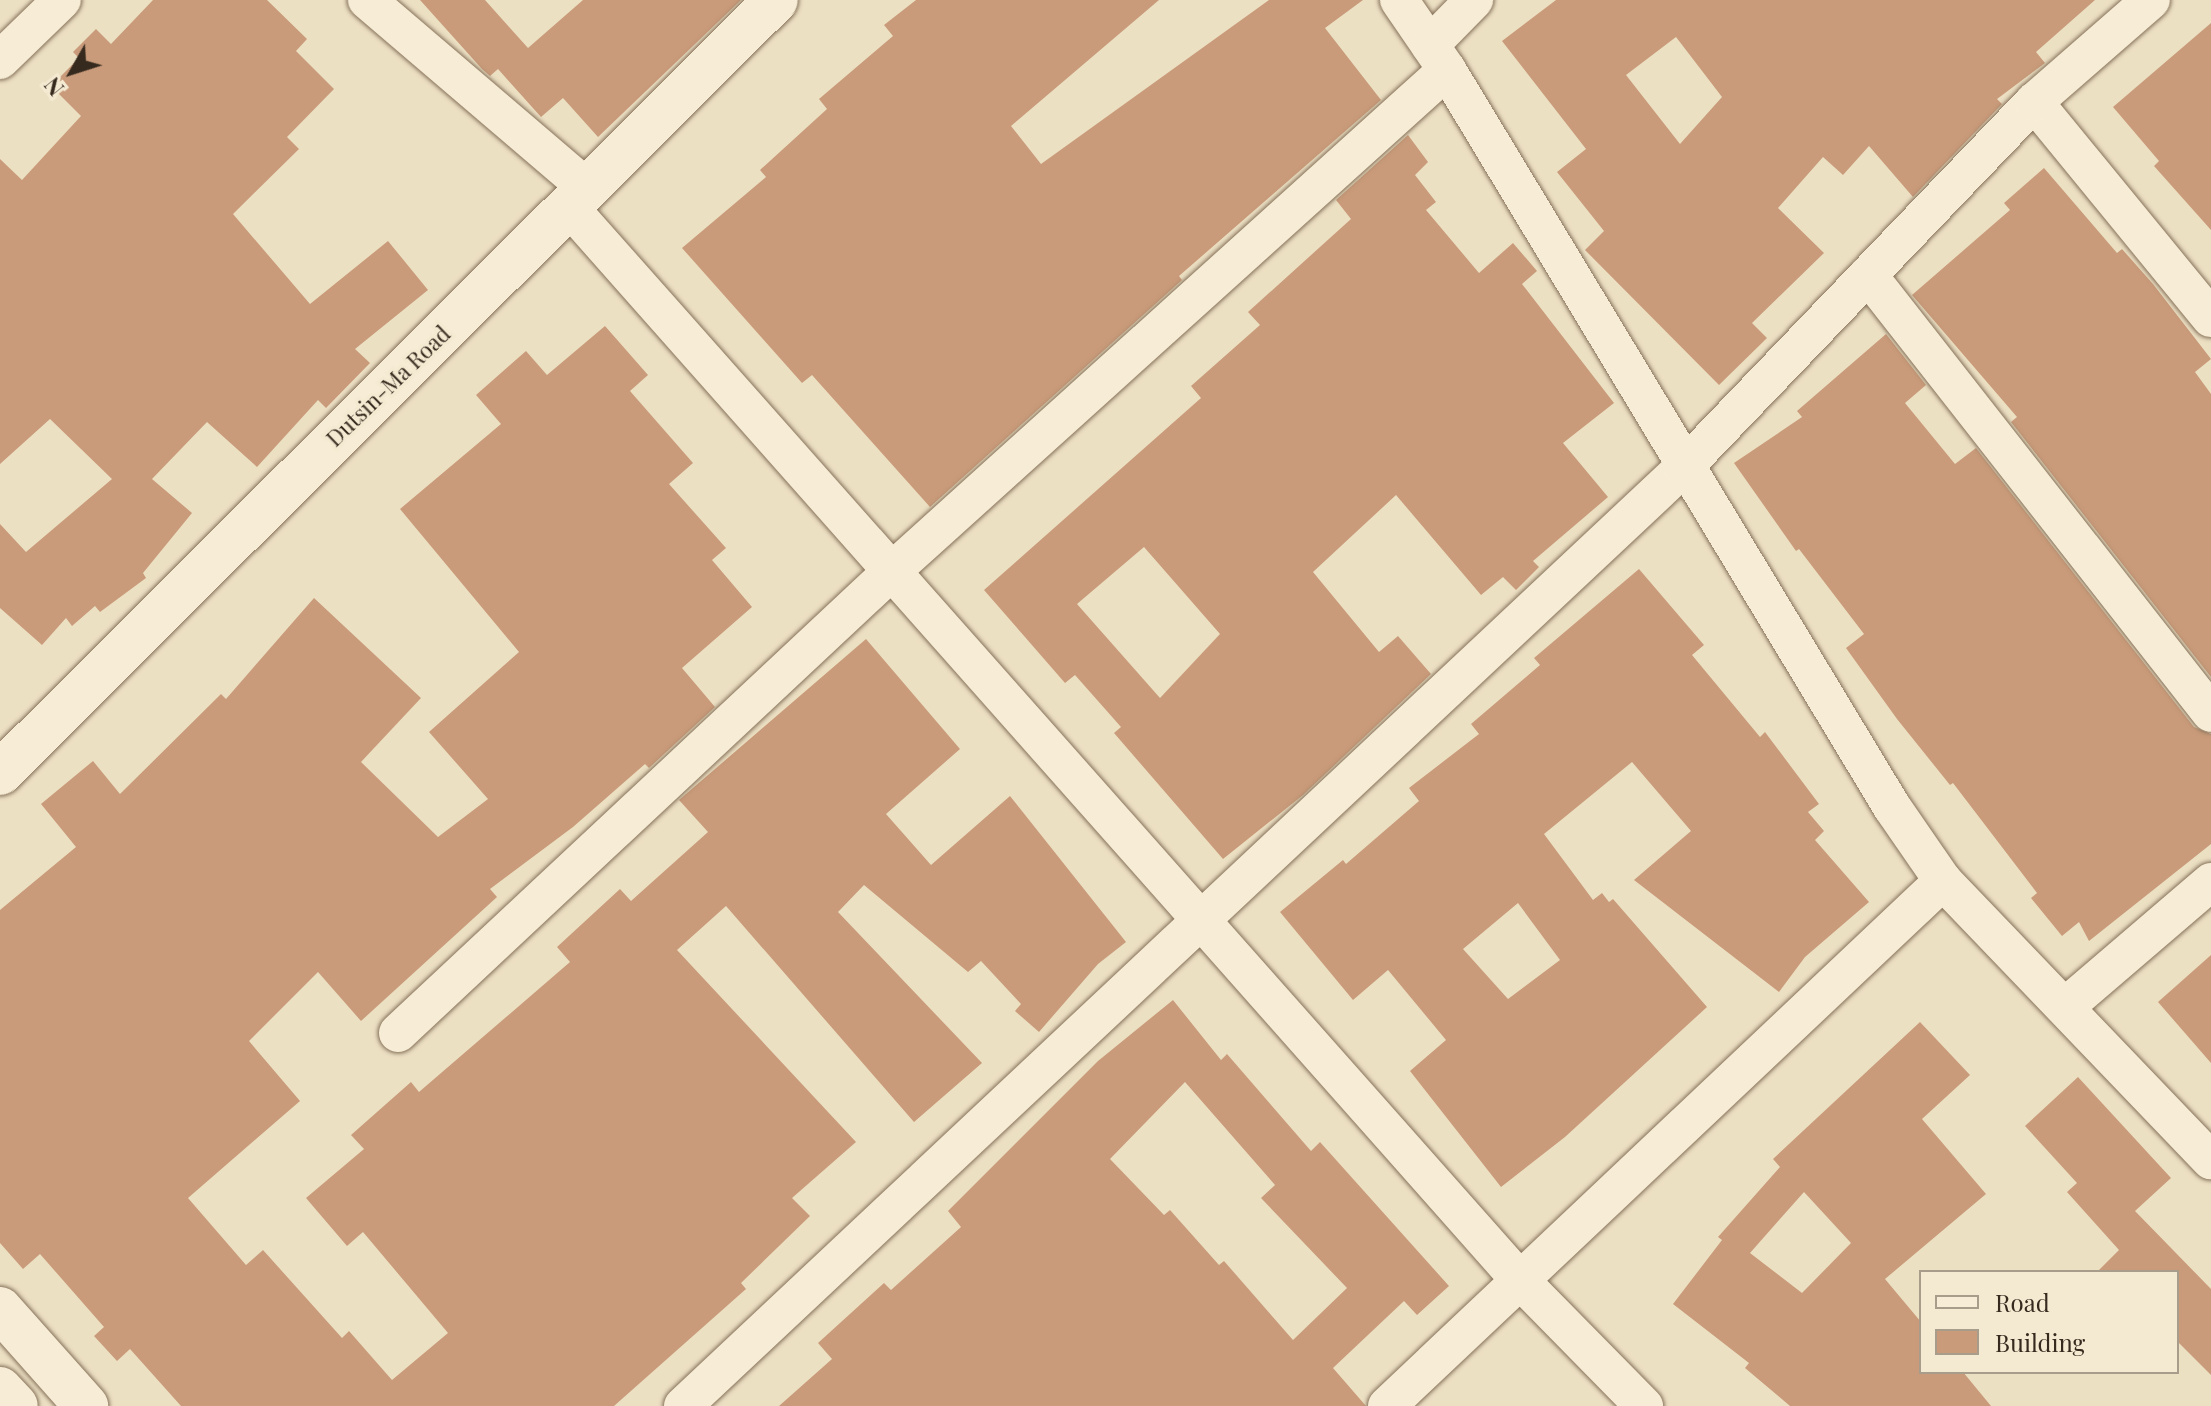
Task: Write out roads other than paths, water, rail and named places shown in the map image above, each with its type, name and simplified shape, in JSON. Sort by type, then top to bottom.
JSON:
[{"type":"street","points":[[0,60],[62,0]]},
{"type":"street","points":[[367,0],[579,198],[891,572],[1518,1278],[1644,1406]]},
{"type":"street","name":"Dutsin-Ma Road","points":[[0,773],[776,0]]},
{"type":"street","points":[[1399,0],[1438,57],[1683,468],[1892,807],[1943,881],[2211,1160]]},
{"type":"street","points":[[398,1033],[1438,57],[1474,0]]},
{"type":"street","points":[[683,1406],[1683,468],[2034,102],[2151,0]]},
{"type":"street","points":[[2034,102],[2211,318]]},
{"type":"street","points":[[1868,275],[2211,713]]},
{"type":"street","points":[[1387,1406],[1518,1278],[1943,881]]},
{"type":"street","points":[[2065,1007],[2211,882]]},
{"type":"street","points":[[0,1309],[86,1406]]},
{"type":"street","points":[[0,1389],[16,1406]]}]
